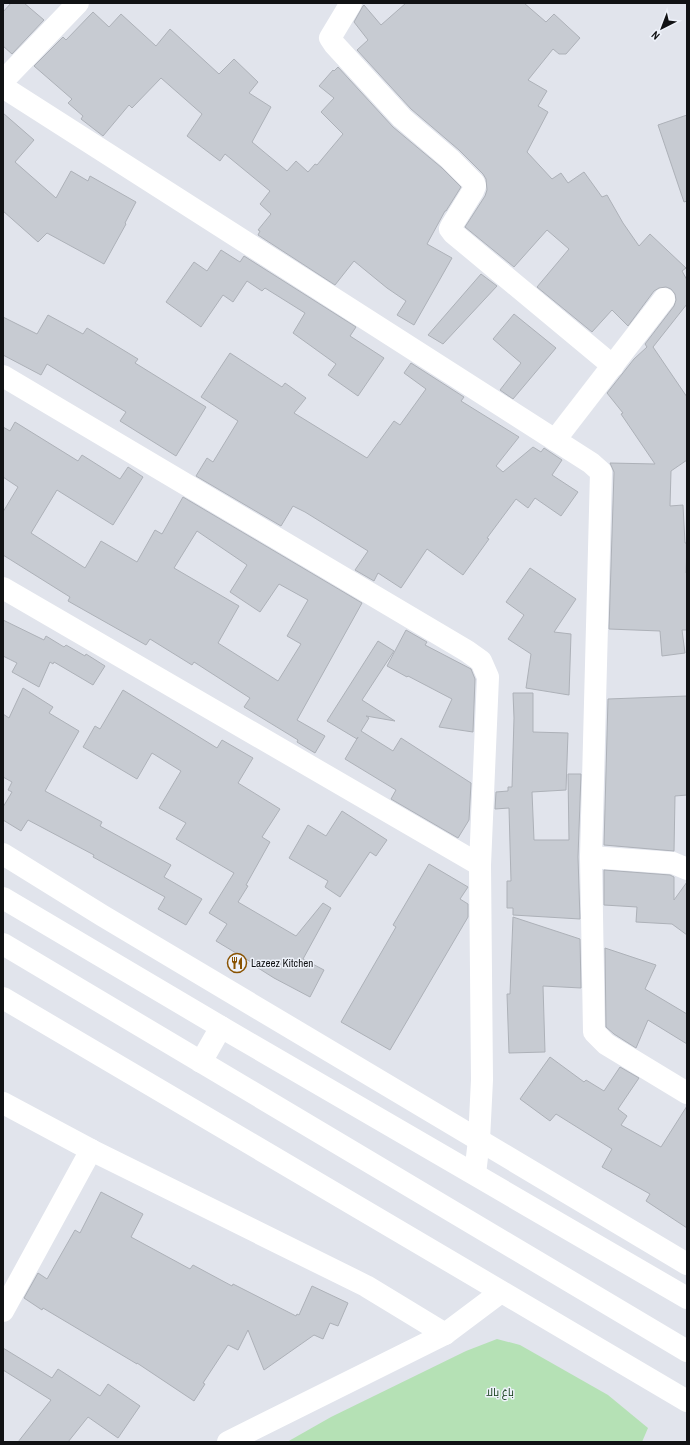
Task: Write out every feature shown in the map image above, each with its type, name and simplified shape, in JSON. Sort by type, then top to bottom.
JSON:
[{"type":"street","points":[[3,81],[78,3]]},
{"type":"street","points":[[351,3],[330,38],[334,44],[402,118],[450,159],[474,183],[475,186],[473,191],[450,229],[612,366]]},
{"type":"street","points":[[3,87],[591,463],[601,472],[591,857],[594,1032],[606,1044],[687,1093]]},
{"type":"street","points":[[555,440],[664,299]]},
{"type":"street","points":[[3,376],[460,646],[482,661],[488,677],[480,865],[482,1080],[475,1174]]},
{"type":"street","points":[[3,588],[480,865]]},
{"type":"street","points":[[3,854],[116,924],[687,1264]]},
{"type":"street","points":[[591,857],[673,863],[687,869]]},
{"type":"street","points":[[3,898],[221,1027],[687,1298]]},
{"type":"street","points":[[3,944],[687,1351]]},
{"type":"street","points":[[3,998],[687,1401]]},
{"type":"street","points":[[201,1062],[221,1027]]},
{"type":"street","points":[[3,1102],[91,1150],[366,1286],[445,1334]]},
{"type":"street","points":[[3,1311],[91,1150]]},
{"type":"street","points":[[228,1442],[445,1334],[501,1292]]},
{"type":"green space","name":"باغ بالا","points":[[497,1339],[520,1345],[608,1395],[648,1428],[642,1442],[287,1442],[331,1417],[466,1351]]},
{"type":"building","points":[[11,3],[24,3],[44,20],[12,54],[3,46],[3,12]]},
{"type":"building","points":[[406,3],[524,3],[546,22],[554,14],[580,38],[566,54],[559,54],[553,49],[528,80],[547,91],[538,106],[548,112],[527,152],[552,179],[561,173],[568,183],[584,172],[602,197],[607,195],[623,223],[639,246],[650,234],[686,268],[682,271],[687,280],[687,304],[653,347],[687,397],[687,460],[671,471],[670,506],[683,505],[685,543],[687,543],[687,630],[682,630],[685,653],[662,656],[660,631],[609,629],[614,472],[610,463],[655,464],[621,414],[623,413],[607,393],[634,359],[647,347],[645,344],[674,306],[676,300],[675,294],[671,289],[666,287],[659,288],[654,291],[628,326],[612,310],[592,332],[537,287],[569,249],[547,230],[514,267],[465,227],[485,196],[487,190],[486,179],[483,174],[459,150],[411,109],[357,50],[368,40],[354,22],[364,5],[381,25]]},
{"type":"building","points":[[93,12],[109,27],[121,14],[156,46],[170,29],[219,74],[234,59],[258,82],[249,93],[271,107],[252,142],[287,171],[296,161],[308,172],[315,164],[317,165],[343,134],[321,112],[334,98],[319,86],[333,70],[334,71],[338,67],[393,127],[442,168],[461,187],[445,211],[427,244],[452,258],[414,325],[397,315],[406,301],[387,288],[354,261],[335,285],[258,235],[260,231],[258,230],[271,214],[260,204],[270,191],[225,154],[220,161],[187,136],[202,114],[161,78],[132,108],[129,105],[103,136],[81,119],[83,116],[68,103],[72,99],[34,66],[63,37],[66,40]]},
{"type":"building","points":[[3,113],[34,140],[15,162],[56,198],[71,171],[88,181],[90,176],[136,202],[125,223],[126,224],[104,264],[47,233],[38,242],[3,211]]},
{"type":"building","points":[[687,115],[687,201],[684,202],[658,125]]},
{"type":"building","points":[[221,250],[240,262],[244,256],[356,327],[350,336],[384,358],[358,396],[328,375],[336,364],[293,333],[305,313],[265,288],[262,291],[247,281],[233,302],[223,295],[201,327],[166,302],[194,262],[207,271]]},
{"type":"building","points":[[481,274],[497,286],[443,344],[428,335]]},
{"type":"building","points":[[514,314],[556,348],[513,399],[500,390],[521,363],[493,339]]},
{"type":"building","points":[[48,315],[83,334],[87,328],[138,359],[135,363],[206,407],[176,456],[120,421],[126,412],[47,364],[41,375],[3,355],[3,317],[37,334]]},
{"type":"building","points":[[230,353],[282,387],[285,383],[306,398],[294,413],[367,458],[394,421],[400,425],[426,389],[404,373],[411,363],[464,397],[461,401],[519,437],[496,466],[503,472],[533,447],[541,452],[544,448],[562,460],[552,475],[578,492],[561,516],[535,498],[528,508],[516,499],[487,538],[489,539],[463,575],[427,549],[401,588],[378,573],[374,581],[355,570],[368,551],[305,512],[293,506],[281,526],[196,476],[207,458],[213,462],[238,421],[201,397]]},
{"type":"building","points":[[15,422],[78,461],[82,455],[120,479],[128,467],[143,477],[113,525],[57,490],[31,533],[85,568],[101,541],[137,562],[155,530],[162,534],[183,497],[362,603],[297,720],[325,736],[315,753],[297,742],[298,740],[244,707],[250,698],[194,662],[192,665],[150,639],[146,645],[68,601],[70,597],[3,555],[3,512],[18,487],[3,477],[3,427],[10,431]],"holes":[[[197,531],[247,565],[230,592],[260,612],[279,584],[308,600],[287,636],[301,644],[278,681],[218,643],[239,606],[174,568]]]},
{"type":"building","points":[[530,568],[576,599],[554,632],[571,634],[569,695],[526,688],[531,654],[508,639],[524,615],[506,602]]},
{"type":"building","points":[[3,620],[44,640],[46,636],[64,647],[66,645],[85,656],[86,654],[105,666],[93,685],[54,662],[53,664],[50,662],[39,687],[12,672],[17,663],[3,656]]},
{"type":"building","points":[[406,630],[427,642],[425,645],[471,669],[475,679],[473,732],[439,727],[452,699],[387,666]]},
{"type":"building","points":[[378,641],[394,651],[362,700],[395,721],[366,716],[369,718],[361,731],[393,751],[401,738],[471,783],[469,820],[458,838],[391,799],[396,790],[345,759],[357,739],[327,721]]},
{"type":"building","points":[[23,688],[53,707],[49,713],[79,731],[45,791],[102,822],[100,826],[171,865],[164,877],[202,899],[186,925],[158,909],[165,897],[93,857],[94,855],[28,820],[21,831],[3,820],[3,807],[12,792],[8,790],[12,782],[3,777],[3,714],[9,718]]},
{"type":"building","points":[[123,690],[217,748],[222,740],[253,758],[238,783],[280,809],[262,837],[270,842],[246,885],[248,886],[238,902],[296,936],[323,903],[331,908],[303,959],[324,970],[310,997],[274,978],[255,966],[256,965],[216,941],[227,924],[209,913],[234,873],[176,839],[186,823],[159,808],[181,771],[152,753],[137,779],[83,747],[95,726],[100,729]]},
{"type":"building","points":[[513,693],[533,693],[533,732],[568,733],[566,790],[532,792],[534,840],[569,840],[568,774],[581,774],[578,857],[580,919],[513,915],[513,908],[507,908],[507,881],[511,881],[509,808],[495,809],[496,792],[508,791],[508,787],[512,787],[514,718]]},
{"type":"building","points":[[687,696],[687,795],[675,796],[674,851],[604,845],[608,699]]},
{"type":"building","points":[[342,811],[387,840],[376,856],[370,852],[340,897],[325,887],[328,881],[289,858],[308,825],[326,836]]},
{"type":"building","points":[[429,864],[468,887],[460,899],[468,904],[468,917],[390,1050],[341,1022],[396,927],[393,925]]},
{"type":"building","points":[[604,870],[670,875],[674,877],[674,900],[687,882],[687,935],[672,924],[636,922],[637,907],[604,905]]},
{"type":"building","points":[[513,917],[580,939],[581,988],[543,986],[545,1052],[509,1053],[507,994],[510,994]]},
{"type":"building","points":[[605,948],[656,965],[645,989],[687,1014],[687,1044],[648,1020],[636,1048],[606,1027]]},
{"type":"building","points":[[550,1057],[584,1082],[586,1080],[604,1091],[620,1067],[639,1078],[618,1109],[627,1116],[621,1125],[661,1147],[687,1106],[687,1228],[646,1201],[650,1194],[602,1167],[612,1149],[556,1114],[550,1121],[520,1099]]},
{"type":"building","points":[[101,1192],[143,1214],[131,1237],[190,1269],[193,1265],[232,1286],[233,1284],[296,1316],[297,1314],[299,1315],[312,1286],[348,1303],[338,1326],[330,1323],[323,1339],[314,1335],[264,1370],[248,1330],[238,1350],[228,1345],[203,1383],[205,1384],[194,1401],[137,1363],[43,1308],[42,1310],[24,1298],[38,1273],[47,1279],[75,1230],[80,1233]]},
{"type":"building","points":[[3,1348],[52,1378],[58,1369],[100,1396],[108,1384],[140,1406],[118,1438],[88,1417],[68,1442],[18,1442],[51,1400],[3,1370]]},
{"type":"place","name":"Lazeez Kitchen","points":[[237,963]]}]
